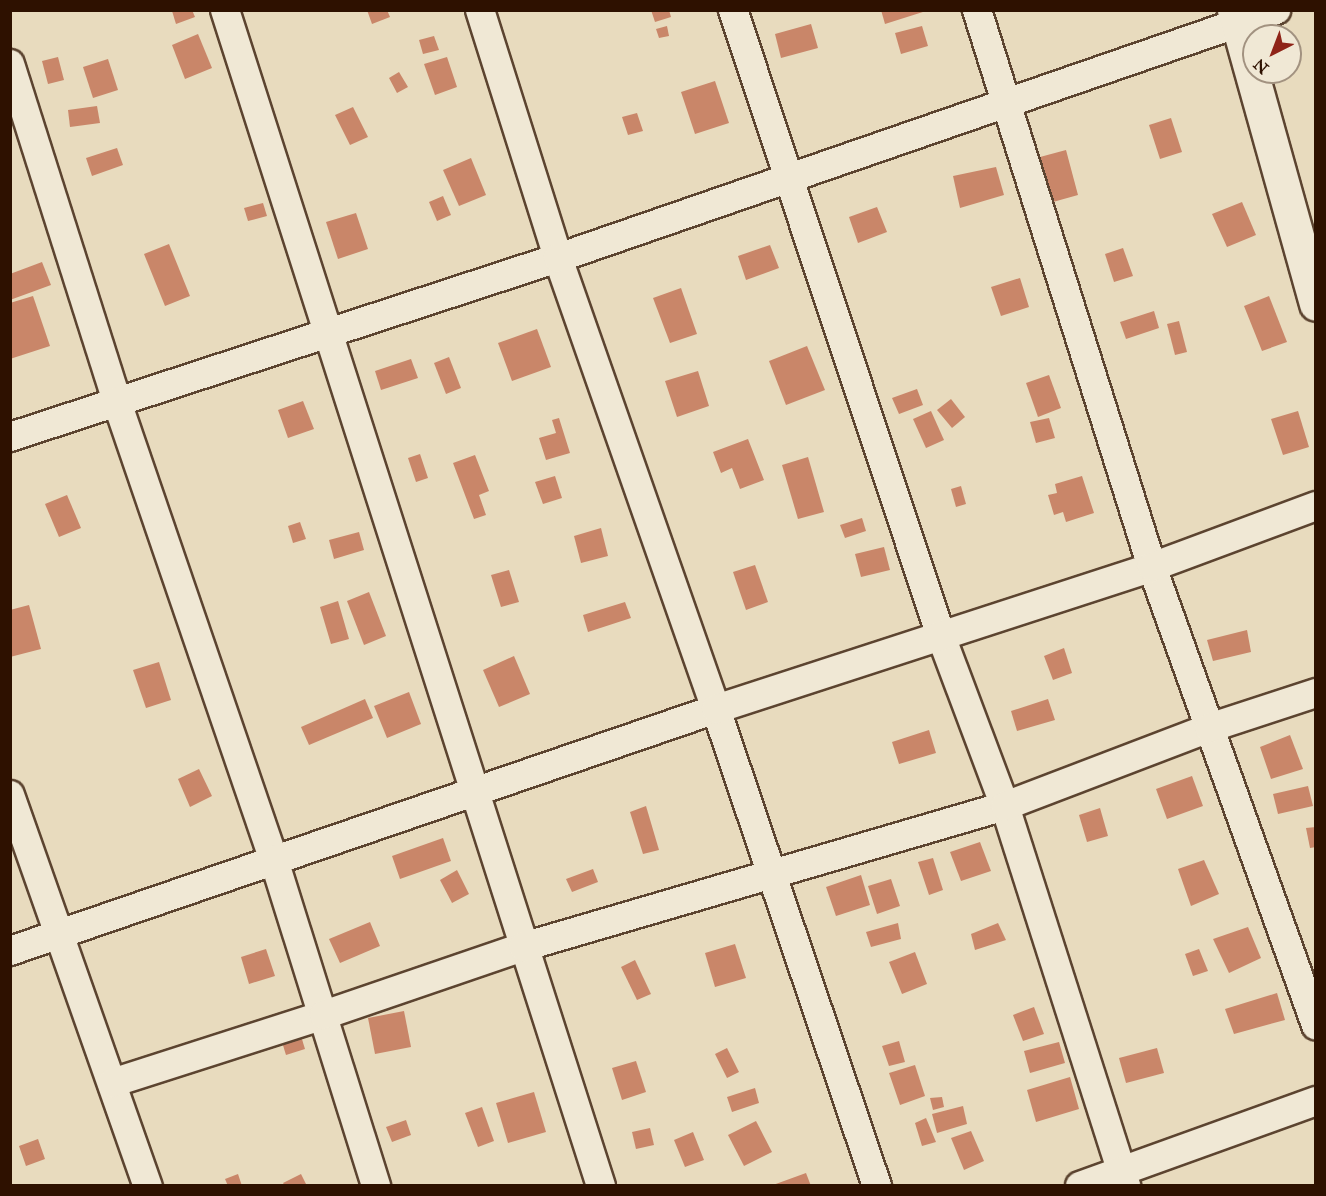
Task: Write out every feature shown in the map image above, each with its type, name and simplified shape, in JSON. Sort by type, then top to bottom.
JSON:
[{"type":"street","points":[[225,10],[330,332],[473,792],[601,1185]]},
{"type":"street","points":[[480,10],[558,258],[716,709],[877,1185]]},
{"type":"street","points":[[733,10],[940,636],[1005,807],[1123,1178]]},
{"type":"street","points":[[977,10],[1152,567],[1316,1026]]},
{"type":"street","points":[[10,436],[558,258],[1008,104],[1236,17],[1276,10]]},
{"type":"street","points":[[1236,17],[1316,304]]},
{"type":"street","points":[[10,64],[117,402],[274,860],[376,1185]]},
{"type":"street","points":[[10,951],[716,709],[1152,567],[1316,506]]},
{"type":"street","points":[[112,1083],[324,1016],[523,947],[1005,807],[1209,728],[1316,693]]},
{"type":"street","points":[[10,795],[148,1185]]},
{"type":"street","points":[[1080,1185],[1123,1178],[1316,1101]]},
{"type":"building","points":[[192,10],[195,17],[176,24],[172,11]]},
{"type":"building","points":[[367,10],[387,10],[390,17],[372,24]]},
{"type":"building","points":[[651,10],[669,10],[671,17],[655,22]]},
{"type":"building","points":[[881,10],[926,10],[926,11],[885,24]]},
{"type":"building","points":[[811,24],[818,48],[781,58],[775,34]]},
{"type":"building","points":[[667,26],[669,36],[659,38],[656,29]]},
{"type":"building","points":[[922,26],[928,46],[901,54],[895,33]]},
{"type":"building","points":[[198,34],[212,68],[185,79],[172,45]]},
{"type":"building","points":[[434,36],[439,50],[423,54],[419,40]]},
{"type":"building","points":[[58,57],[64,80],[48,84],[42,61]]},
{"type":"building","points":[[447,57],[457,87],[435,95],[424,64]]},
{"type":"building","points":[[108,59],[118,90],[93,98],[83,67]]},
{"type":"building","points":[[399,72],[408,87],[397,93],[389,78]]},
{"type":"building","points":[[715,81],[729,123],[695,134],[681,92]]},
{"type":"building","points":[[97,106],[100,123],[70,127],[68,110]]},
{"type":"building","points":[[353,107],[368,137],[350,145],[335,115]]},
{"type":"building","points":[[637,113],[643,131],[628,135],[622,117]]},
{"type":"building","points":[[1171,118],[1182,152],[1160,159],[1149,125]]},
{"type":"building","points":[[117,148],[123,165],[92,176],[86,158]]},
{"type":"building","points":[[1066,150],[1078,195],[1053,202],[1040,157]]},
{"type":"building","points":[[471,158],[486,195],[459,206],[443,170]]},
{"type":"building","points":[[996,167],[1004,195],[960,208],[953,176]]},
{"type":"building","points":[[443,196],[451,215],[437,221],[429,202]]},
{"type":"building","points":[[1242,202],[1256,235],[1227,247],[1212,214]]},
{"type":"building","points":[[263,203],[267,216],[248,221],[244,208]]},
{"type":"building","points":[[877,207],[887,232],[858,243],[849,217]]},
{"type":"building","points":[[356,213],[368,249],[338,259],[326,222]]},
{"type":"building","points":[[169,244],[190,296],[165,306],[144,254]]},
{"type":"building","points":[[770,245],[779,268],[746,280],[738,256]]},
{"type":"building","points":[[1123,248],[1133,276],[1114,282],[1105,254]]},
{"type":"building","points":[[42,262],[51,285],[10,300],[10,274]]},
{"type":"building","points":[[1020,278],[1029,307],[1001,316],[991,287]]},
{"type":"building","points":[[681,288],[697,334],[670,343],[653,298]]},
{"type":"building","points":[[33,296],[50,346],[10,359],[10,303]]},
{"type":"building","points":[[1269,296],[1287,342],[1262,351],[1244,306]]},
{"type":"building","points":[[1154,311],[1159,328],[1126,339],[1120,322]]},
{"type":"building","points":[[1179,321],[1187,352],[1175,355],[1167,324]]},
{"type":"building","points":[[537,329],[551,367],[512,381],[498,343]]},
{"type":"building","points":[[807,346],[825,390],[786,405],[769,361]]},
{"type":"building","points":[[449,357],[461,388],[446,394],[434,363]]},
{"type":"building","points":[[411,359],[418,378],[381,390],[375,371]]},
{"type":"building","points":[[698,371],[709,406],[677,417],[665,381]]},
{"type":"building","points":[[1049,375],[1061,408],[1038,417],[1026,383]]},
{"type":"building","points":[[917,389],[923,405],[899,414],[892,398]]},
{"type":"building","points":[[951,399],[965,417],[952,428],[937,410]]},
{"type":"building","points":[[303,401],[314,429],[288,438],[278,410]]},
{"type":"building","points":[[931,411],[944,440],[926,448],[913,419]]},
{"type":"building","points":[[1298,411],[1309,447],[1283,455],[1271,419]]},
{"type":"building","points":[[559,418],[570,453],[546,460],[539,438],[556,433],[552,420]]},
{"type":"building","points":[[1049,418],[1055,438],[1036,443],[1030,422]]},
{"type":"building","points":[[748,439],[764,480],[740,489],[732,468],[721,473],[713,452]]},
{"type":"building","points":[[420,454],[428,478],[416,482],[408,458]]},
{"type":"building","points":[[475,455],[489,491],[479,495],[486,515],[474,519],[453,463]]},
{"type":"building","points":[[808,457],[824,512],[798,519],[782,465]]},
{"type":"building","points":[[555,476],[562,498],[543,504],[535,482]]},
{"type":"building","points":[[1082,476],[1094,513],[1066,522],[1063,512],[1054,515],[1048,495],[1057,493],[1055,484]]},
{"type":"building","points":[[961,486],[966,504],[956,507],[951,489]]},
{"type":"building","points":[[67,495],[81,528],[59,537],[45,504]]},
{"type":"building","points":[[862,518],[866,531],[845,538],[840,525]]},
{"type":"building","points":[[300,522],[306,539],[293,543],[288,526]]},
{"type":"building","points":[[601,528],[608,556],[581,563],[574,536]]},
{"type":"building","points":[[359,532],[364,550],[334,559],[329,540]]},
{"type":"building","points":[[884,547],[890,570],[861,577],[855,554]]},
{"type":"building","points":[[755,565],[768,602],[746,610],[733,572]]},
{"type":"building","points":[[509,570],[519,602],[501,607],[491,575]]},
{"type":"building","points":[[369,592],[386,636],[364,645],[347,601]]},
{"type":"building","points":[[338,601],[349,639],[331,644],[320,607]]},
{"type":"building","points":[[625,602],[631,618],[588,632],[583,615]]},
{"type":"building","points":[[29,605],[41,649],[10,657],[10,610]]},
{"type":"building","points":[[1247,630],[1251,652],[1213,661],[1207,640]]},
{"type":"building","points":[[1064,648],[1072,673],[1053,680],[1044,656]]},
{"type":"building","points":[[514,656],[530,694],[499,707],[483,670]]},
{"type":"building","points":[[159,662],[171,700],[146,708],[133,670]]},
{"type":"building","points":[[409,692],[421,724],[387,738],[374,706]]},
{"type":"building","points":[[365,699],[373,718],[309,745],[301,727]]},
{"type":"building","points":[[1048,699],[1055,720],[1017,731],[1011,711]]},
{"type":"building","points":[[929,730],[936,753],[899,764],[892,742]]},
{"type":"building","points":[[1290,735],[1303,769],[1271,779],[1260,747]]},
{"type":"building","points":[[199,769],[212,796],[190,807],[178,779]]},
{"type":"building","points":[[1192,776],[1203,806],[1167,819],[1156,789]]},
{"type":"building","points":[[1308,786],[1313,806],[1278,814],[1273,794]]},
{"type":"building","points":[[646,806],[659,850],[643,854],[630,812]]},
{"type":"building","points":[[1100,808],[1108,836],[1087,842],[1079,815]]},
{"type":"building","points":[[1316,827],[1316,847],[1310,848],[1306,828]]},
{"type":"building","points":[[443,838],[451,861],[400,879],[392,856]]},
{"type":"building","points":[[980,842],[991,871],[961,881],[950,852]]},
{"type":"building","points":[[933,858],[943,890],[929,895],[918,862]]},
{"type":"building","points":[[1204,860],[1219,894],[1191,906],[1178,869]]},
{"type":"building","points":[[593,869],[598,882],[572,892],[566,879]]},
{"type":"building","points":[[457,870],[469,894],[452,903],[440,880]]},
{"type":"building","points":[[861,875],[870,905],[836,916],[826,887]]},
{"type":"building","points":[[891,879],[900,906],[877,914],[868,886]]},
{"type":"building","points":[[370,922],[380,946],[340,963],[329,939]]},
{"type":"building","points":[[898,923],[901,939],[871,947],[866,932]]},
{"type":"building","points":[[998,923],[1006,940],[975,950],[971,934]]},
{"type":"building","points":[[1248,927],[1261,958],[1229,973],[1213,939]]},
{"type":"building","points":[[735,944],[746,978],[715,987],[705,953]]},
{"type":"building","points":[[266,949],[275,976],[249,984],[241,957]]},
{"type":"building","points":[[1199,949],[1208,971],[1193,976],[1185,954]]},
{"type":"building","points":[[915,952],[927,984],[902,994],[889,962]]},
{"type":"building","points":[[635,960],[651,994],[637,1000],[621,967]]},
{"type":"building","points":[[1277,993],[1285,1020],[1234,1034],[1225,1009]]},
{"type":"building","points":[[1034,1007],[1044,1034],[1023,1041],[1013,1015]]},
{"type":"building","points":[[404,1011],[411,1047],[375,1054],[368,1018]]},
{"type":"building","points":[[301,1036],[305,1049],[286,1055],[282,1042]]},
{"type":"building","points":[[899,1041],[905,1062],[889,1066],[882,1046]]},
{"type":"building","points":[[1059,1042],[1065,1063],[1030,1073],[1024,1051]]},
{"type":"building","points":[[727,1048],[739,1072],[727,1078],[715,1054]]},
{"type":"building","points":[[1157,1048],[1164,1073],[1126,1083],[1119,1058]]},
{"type":"building","points":[[636,1061],[646,1092],[622,1100],[612,1068]]},
{"type":"building","points":[[915,1065],[925,1096],[900,1105],[889,1073]]},
{"type":"building","points":[[1070,1077],[1079,1109],[1036,1122],[1027,1090]]},
{"type":"building","points":[[755,1088],[759,1103],[732,1112],[727,1097]]},
{"type":"building","points":[[534,1092],[546,1132],[508,1143],[496,1103]]},
{"type":"building","points":[[942,1097],[944,1107],[933,1110],[930,1098]]},
{"type":"building","points":[[963,1106],[967,1124],[937,1133],[932,1114]]},
{"type":"building","points":[[482,1107],[494,1141],[478,1147],[465,1113]]},
{"type":"building","points":[[926,1118],[936,1142],[922,1146],[915,1123]]},
{"type":"building","points":[[406,1120],[411,1135],[392,1142],[386,1127]]},
{"type":"building","points":[[756,1121],[772,1152],[744,1166],[728,1135]]},
{"type":"building","points":[[650,1128],[654,1145],[636,1149],[632,1132]]},
{"type":"building","points":[[971,1131],[984,1161],[964,1170],[951,1138]]},
{"type":"building","points":[[693,1132],[704,1160],[685,1167],[674,1140]]},
{"type":"building","points":[[38,1139],[45,1159],[26,1166],[19,1146]]},
{"type":"building","points":[[806,1173],[811,1186],[773,1186],[773,1185]]},
{"type":"building","points":[[238,1174],[242,1186],[228,1186],[225,1179]]},
{"type":"building","points":[[301,1174],[307,1186],[285,1186],[283,1183]]}]
